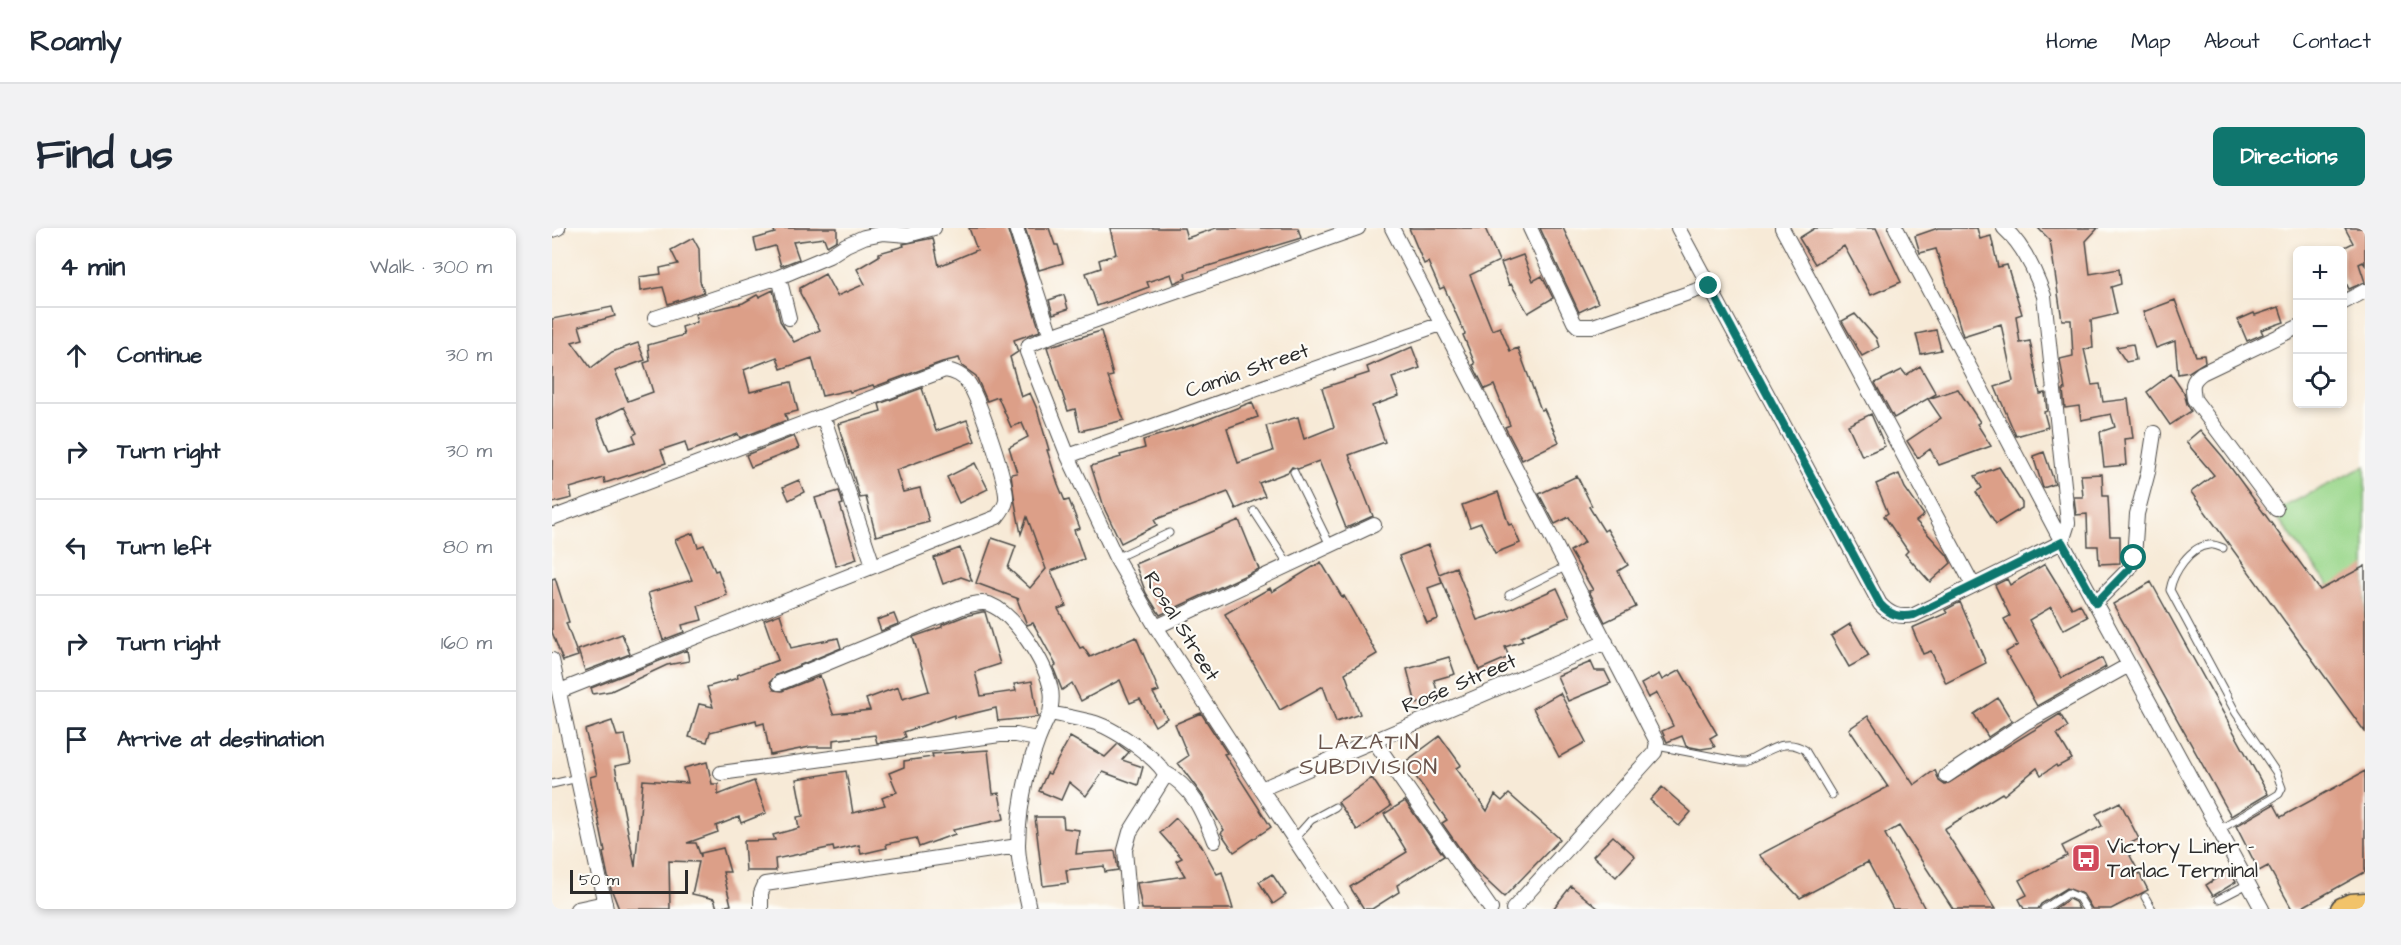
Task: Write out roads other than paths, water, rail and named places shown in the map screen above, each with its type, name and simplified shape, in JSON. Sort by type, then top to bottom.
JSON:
[{"type":"highway","points":[[2342,909],[2351,905],[2365,904]]},
{"type":"street","points":[[552,230],[558,228]]},
{"type":"street","points":[[656,318],[779,277],[829,256],[864,237],[884,234],[908,235],[934,228]]},
{"type":"street","points":[[1016,228],[1051,336],[1358,228]]},
{"type":"street","points":[[1392,228],[1656,738],[1655,752],[1513,909]]},
{"type":"street","points":[[1530,228],[1574,322],[1578,326],[1593,326],[1709,286]]},
{"type":"street","points":[[1678,228],[1880,604],[1887,612],[1905,617],[1914,615],[2062,542],[2068,523],[2044,296],[2035,273],[2007,229]]},
{"type":"street","points":[[1782,228],[1973,585]]},
{"type":"street","points":[[1896,228],[2062,542],[2262,909]]},
{"type":"street","points":[[779,277],[789,318]]},
{"type":"street","points":[[2347,301],[2365,291]]},
{"type":"street","name":"Camia Street","points":[[1068,456],[1441,324]]},
{"type":"street","points":[[2276,509],[2194,399],[2192,385],[2194,379],[2202,373],[2293,329]]},
{"type":"street","name":"Rosal Street","points":[[1051,336],[1029,345],[1028,355],[1068,456],[1116,558],[1156,627],[1341,909]]},
{"type":"street","points":[[552,518],[945,370],[958,374],[969,383],[986,426],[1006,489],[1006,501],[997,517],[560,691]]},
{"type":"street","points":[[823,416],[873,565]]},
{"type":"street","points":[[2096,603],[2129,569],[2134,558],[2137,514],[2148,472],[2154,433]]},
{"type":"street","points":[[1156,627],[1374,525]]},
{"type":"street","points":[[779,683],[962,607],[988,604],[1005,614],[1020,630],[1038,658],[1052,691],[1050,713],[1037,739],[1020,815],[1018,846],[1029,909]]},
{"type":"street","name":"Rose Street","points":[[1261,789],[1606,642]]},
{"type":"street","points":[[552,660],[606,906],[577,909]]},
{"type":"street","points":[[1946,776],[2025,723],[2130,666]]},
{"type":"street","points":[[1050,713],[1105,727],[1135,746],[1164,772],[1185,785],[1202,810],[1214,841]]},
{"type":"street","points":[[721,773],[1000,735],[1037,739]]},
{"type":"street","points":[[1375,742],[1491,909]]},
{"type":"street","points":[[1130,909],[1125,850],[1130,832],[1165,776],[1164,772]]},
{"type":"street","points":[[761,909],[760,892],[765,884],[1018,846]]},
{"type":"lane","points":[[1294,472],[1330,545]]},
{"type":"lane","points":[[1254,512],[1289,565]]},
{"type":"lane","points":[[1116,558],[1169,533]]},
{"type":"lane","points":[[2219,830],[2279,795],[2282,788],[2276,772],[2235,713],[2170,590],[2185,559],[2193,552],[2211,544],[2223,548]]},
{"type":"lane","points":[[1509,595],[1567,566]]},
{"type":"lane","points":[[1657,746],[1741,762],[1746,762],[1780,745],[1799,747],[1805,750],[1832,795]]},
{"type":"lane","points":[[552,784],[578,778]]},
{"type":"lane","points":[[1294,839],[1311,820],[1335,807]]},
{"type":"lane","points":[[2219,899],[2248,884]]},
{"type":"lane","points":[[2044,909],[2068,893],[2079,898],[2086,909]]},
{"type":"lane","points":[[2145,897],[2152,909]]},
{"type":"place","name":"Victory Liner - Tarlac Terminal","points":[[2086,858]]},
{"type":"district","name":"LAZATIN SUBDIVISION","points":[[1369,754]]}]
